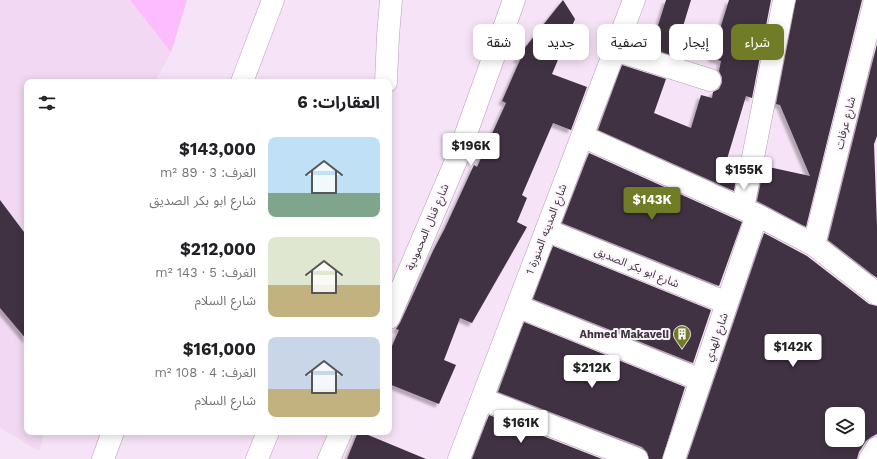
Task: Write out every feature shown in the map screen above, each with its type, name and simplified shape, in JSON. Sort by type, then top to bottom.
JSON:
[{"type":"street","points":[[243,79],[273,0]]},
{"type":"street","points":[[386,79],[391,0]]},
{"type":"street","name":"شارع قنال المحمودية","points":[[392,311],[458,156],[514,0]]},
{"type":"street","name":"شارع المدينه المنورة 1","points":[[625,24],[634,0]]},
{"type":"street","name":"شارع الهدي","points":[[674,459],[728,303],[750,212],[784,0]]},
{"type":"street","name":"شارع عرفات","points":[[814,245],[875,0]]},
{"type":"street","name":"شارع المدينه المنورة 1","points":[[459,459],[611,60]]},
{"type":"street","points":[[647,60],[710,80]]},
{"type":"street","points":[[582,136],[750,212],[814,245],[875,285]]},
{"type":"street","name":"شارع ابو بكر الصديق","points":[[546,230],[728,303]]},
{"type":"street","points":[[517,306],[701,380]]},
{"type":"street","points":[[482,399],[637,459]]},
{"type":"street","points":[[103,459],[112,435]]},
{"type":"street","points":[[257,459],[267,435]]},
{"type":"street","points":[[329,459],[340,435]]},
{"type":"street","points":[[870,459],[877,448]]},
{"type":"shaded area","points":[[0,0],[187,0],[171,52],[157,79],[24,79],[24,435],[44,435],[39,451],[0,428]]},
{"type":"shaded area","points":[[130,0],[187,0],[171,52]]},
{"type":"building","points":[[563,0],[575,19],[573,24],[544,24]]},
{"type":"building","points":[[666,0],[691,0],[684,24],[669,24],[669,54],[661,52],[661,24],[658,24]]},
{"type":"building","points":[[729,0],[771,0],[766,24],[731,24],[731,60],[759,60],[752,98],[746,96],[727,159],[739,161],[734,191],[598,130],[622,65],[666,79],[654,113],[691,128],[701,95],[712,98],[713,92],[719,89],[722,83],[722,77],[719,71],[721,61],[718,60],[723,60],[723,24],[722,24]]},
{"type":"building","points":[[796,0],[862,0],[806,227],[757,201],[764,166],[810,176],[780,105],[776,104]]},
{"type":"building","points":[[533,38],[533,60],[558,60],[552,74],[587,87],[571,130],[553,123],[522,195],[527,198],[517,222],[527,227],[472,323],[460,318],[444,360],[456,365],[439,404],[392,385],[392,346],[399,330],[396,329],[474,165],[477,167],[506,103],[502,101],[520,60],[525,60],[525,48]]},
{"type":"building","points":[[877,44],[877,136],[874,144],[877,278],[828,240]]},
{"type":"building","points":[[589,153],[742,222],[719,286],[562,223]]},
{"type":"building","points":[[0,200],[24,232],[24,336],[0,308]]},
{"type":"building","points":[[764,233],[807,256],[869,304],[877,306],[877,434],[865,443],[865,407],[825,407],[825,447],[862,447],[857,459],[687,459]]},
{"type":"building","points":[[553,246],[711,310],[693,363],[533,299]]},
{"type":"building","points":[[524,322],[685,387],[662,459],[649,459],[647,452],[642,447],[498,392]]},
{"type":"building","points":[[489,415],[602,459],[472,459]]},
{"type":"building","points":[[357,435],[368,435],[426,459],[347,459]]},
{"type":"place","name":"Ahmed Makaveli","points":[[682,349]]}]
